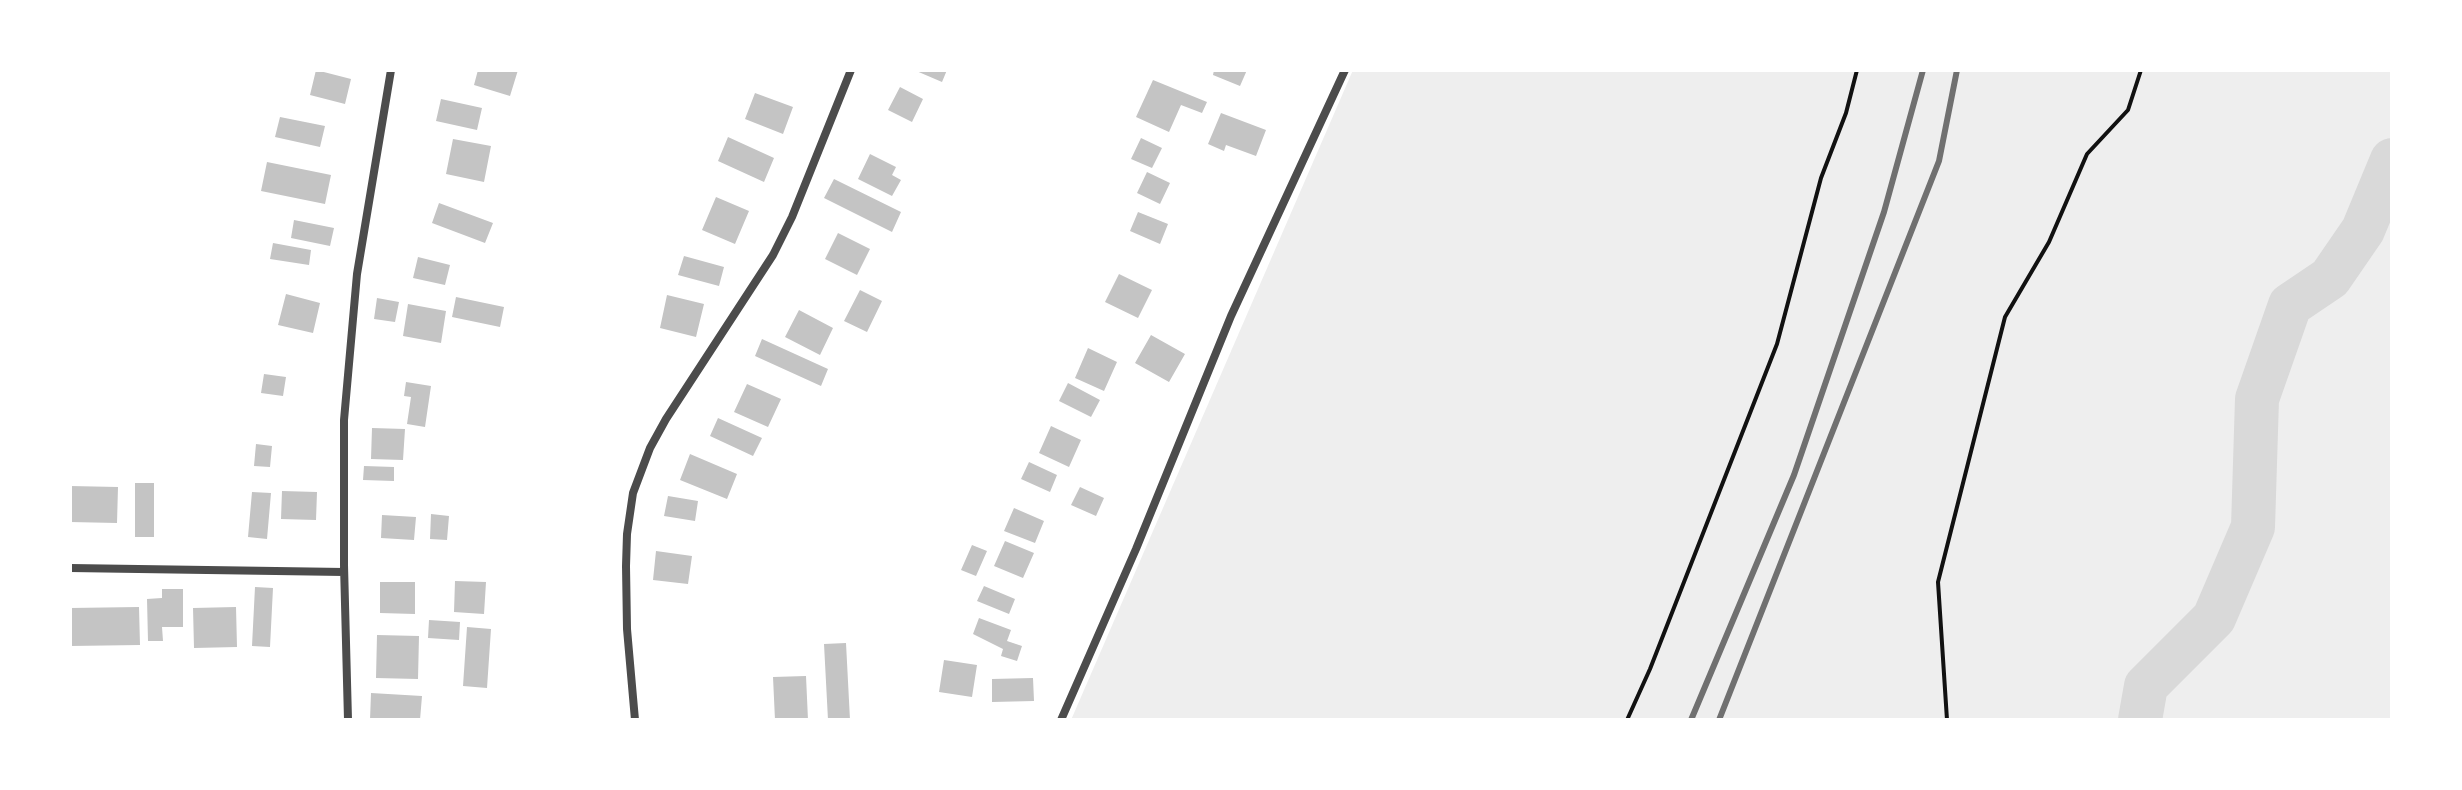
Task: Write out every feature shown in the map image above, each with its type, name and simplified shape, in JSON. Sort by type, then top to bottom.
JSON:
[{"type":"street","points":[[348,720],[344,420],[357,274],[391,70]]},
{"type":"street","points":[[635,720],[627,629],[627,534],[633,493],[650,448],[666,419],[773,255],[792,217],[851,70]]},
{"type":"street","points":[[1061,720],[1136,549],[1231,316],[1345,70]]},
{"type":"street","points":[[70,568],[344,572]]},
{"type":"path","points":[[1627,720],[1650,669],[1777,344],[1821,178],[1846,113],[1857,70]]},
{"type":"path","points":[[1947,720],[1938,582],[2005,317],[2049,242],[2087,154],[2128,110],[2141,70]]},
{"type":"shaded area","points":[[1353,70],[2392,70],[2392,720],[1071,720]]},
{"type":"building","points":[[316,70],[351,79],[345,104],[310,95]]},
{"type":"building","points":[[478,70],[518,70],[510,96],[474,85]]},
{"type":"building","points":[[914,70],[947,70],[942,82]]},
{"type":"building","points":[[1214,70],[1247,70],[1240,86],[1213,75]]},
{"type":"building","points":[[1153,80],[1207,102],[1202,113],[1181,105],[1169,132],[1136,117]]},
{"type":"building","points":[[900,87],[923,99],[912,122],[888,110]]},
{"type":"building","points":[[755,93],[793,107],[783,134],[745,119]]},
{"type":"building","points":[[441,99],[482,108],[477,130],[436,121]]},
{"type":"building","points":[[1221,113],[1266,130],[1256,156],[1226,145],[1224,151],[1208,144]]},
{"type":"building","points":[[280,117],[325,126],[320,147],[275,137]]},
{"type":"building","points":[[728,137],[774,158],[764,182],[718,161]]},
{"type":"building","points":[[1141,138],[1162,148],[1152,168],[1131,159]]},
{"type":"building","points":[[453,139],[491,146],[484,182],[446,174]]},
{"type":"building","points":[[870,154],[896,167],[892,175],[901,180],[892,196],[858,179]]},
{"type":"building","points":[[267,162],[331,175],[325,204],[261,191]]},
{"type":"building","points":[[1147,172],[1170,183],[1160,204],[1137,193]]},
{"type":"building","points":[[834,179],[901,212],[892,232],[824,198]]},
{"type":"building","points":[[716,197],[749,211],[735,244],[702,230]]},
{"type":"building","points":[[439,203],[493,223],[485,243],[432,223]]},
{"type":"building","points":[[1138,212],[1168,224],[1160,244],[1130,231]]},
{"type":"building","points":[[294,220],[334,228],[330,246],[291,238]]},
{"type":"building","points":[[838,233],[870,249],[857,275],[825,259]]},
{"type":"building","points":[[273,243],[311,250],[309,265],[270,259]]},
{"type":"building","points":[[684,256],[724,267],[719,286],[678,275]]},
{"type":"building","points":[[418,257],[450,265],[445,285],[413,278]]},
{"type":"building","points":[[1119,274],[1152,290],[1138,318],[1105,302]]},
{"type":"building","points":[[860,290],[882,301],[867,332],[844,321]]},
{"type":"building","points":[[286,294],[320,303],[313,333],[278,325]]},
{"type":"building","points":[[667,295],[704,304],[696,337],[660,328]]},
{"type":"building","points":[[456,297],[504,307],[500,327],[452,317]]},
{"type":"building","points":[[377,298],[399,302],[395,322],[374,319]]},
{"type":"building","points":[[408,304],[446,311],[441,343],[403,336]]},
{"type":"building","points":[[799,310],[833,328],[820,355],[785,337]]},
{"type":"building","points":[[1151,335],[1185,354],[1169,382],[1135,363]]},
{"type":"building","points":[[762,339],[828,369],[821,386],[755,356]]},
{"type":"building","points":[[1088,348],[1117,362],[1104,391],[1075,378]]},
{"type":"building","points":[[264,374],[286,377],[283,396],[261,393]]},
{"type":"building","points":[[406,382],[431,386],[425,427],[407,424],[411,397],[404,396]]},
{"type":"building","points":[[1068,383],[1100,400],[1091,417],[1059,401]]},
{"type":"building","points":[[747,384],[781,399],[768,427],[734,412]]},
{"type":"building","points":[[718,418],[762,438],[753,456],[710,436]]},
{"type":"building","points":[[1051,426],[1081,440],[1069,467],[1039,453]]},
{"type":"building","points":[[372,428],[405,429],[403,460],[371,459]]},
{"type":"building","points":[[256,444],[272,446],[270,467],[254,466]]},
{"type":"building","points":[[690,454],[737,474],[727,499],[680,480]]},
{"type":"building","points":[[1029,462],[1057,475],[1050,492],[1021,479]]},
{"type":"building","points":[[364,466],[394,467],[394,481],[363,480]]},
{"type":"building","points":[[135,483],[154,483],[154,537],[135,537]]},
{"type":"building","points":[[70,486],[118,487],[117,523],[70,522]]},
{"type":"building","points":[[1080,487],[1104,498],[1096,516],[1071,505]]},
{"type":"building","points":[[282,491],[317,492],[316,520],[281,519]]},
{"type":"building","points":[[252,492],[271,493],[267,539],[248,537]]},
{"type":"building","points":[[668,496],[698,501],[695,521],[664,516]]},
{"type":"building","points":[[1014,508],[1044,521],[1035,543],[1004,531]]},
{"type":"building","points":[[431,514],[449,516],[447,540],[430,539]]},
{"type":"building","points":[[382,515],[416,517],[414,540],[381,538]]},
{"type":"building","points":[[1005,541],[1034,553],[1023,578],[994,566]]},
{"type":"building","points":[[972,545],[987,551],[976,576],[961,570]]},
{"type":"building","points":[[656,551],[692,556],[688,584],[653,580]]},
{"type":"building","points":[[455,581],[486,582],[484,614],[454,612]]},
{"type":"building","points":[[380,582],[415,582],[415,614],[380,613]]},
{"type":"building","points":[[984,586],[1015,599],[1009,614],[977,601]]},
{"type":"building","points":[[255,587],[273,588],[270,647],[252,646]]},
{"type":"building","points":[[162,589],[183,589],[183,627],[162,627],[163,641],[148,641],[147,599],[162,598]]},
{"type":"building","points":[[139,607],[140,645],[70,646],[70,608]]},
{"type":"building","points":[[236,607],[237,647],[194,648],[193,608]]},
{"type":"building","points":[[979,618],[1011,630],[1007,641],[1022,646],[1017,661],[1001,656],[1003,649],[973,634]]},
{"type":"building","points":[[429,620],[460,622],[459,640],[428,638]]},
{"type":"building","points":[[467,627],[491,629],[487,688],[463,686]]},
{"type":"building","points":[[377,635],[419,636],[418,679],[376,678]]},
{"type":"building","points":[[846,643],[850,720],[828,720],[824,644]]},
{"type":"building","points":[[944,660],[977,665],[972,697],[939,692]]},
{"type":"building","points":[[806,676],[808,720],[775,720],[773,677]]},
{"type":"building","points":[[1033,678],[1034,701],[992,702],[992,679]]},
{"type":"building","points":[[371,693],[422,696],[420,720],[370,720]]},
{"type":"waterway","points":[[2140,720],[2146,686],[2214,618],[2253,527],[2257,399],[2290,305],[2330,278],[2363,230],[2392,160]]},
{"type":"railway","points":[[1691,720],[1794,475],[1884,212],[1923,70]]},
{"type":"railway","points":[[1719,720],[1939,161],[1957,70]]}]
